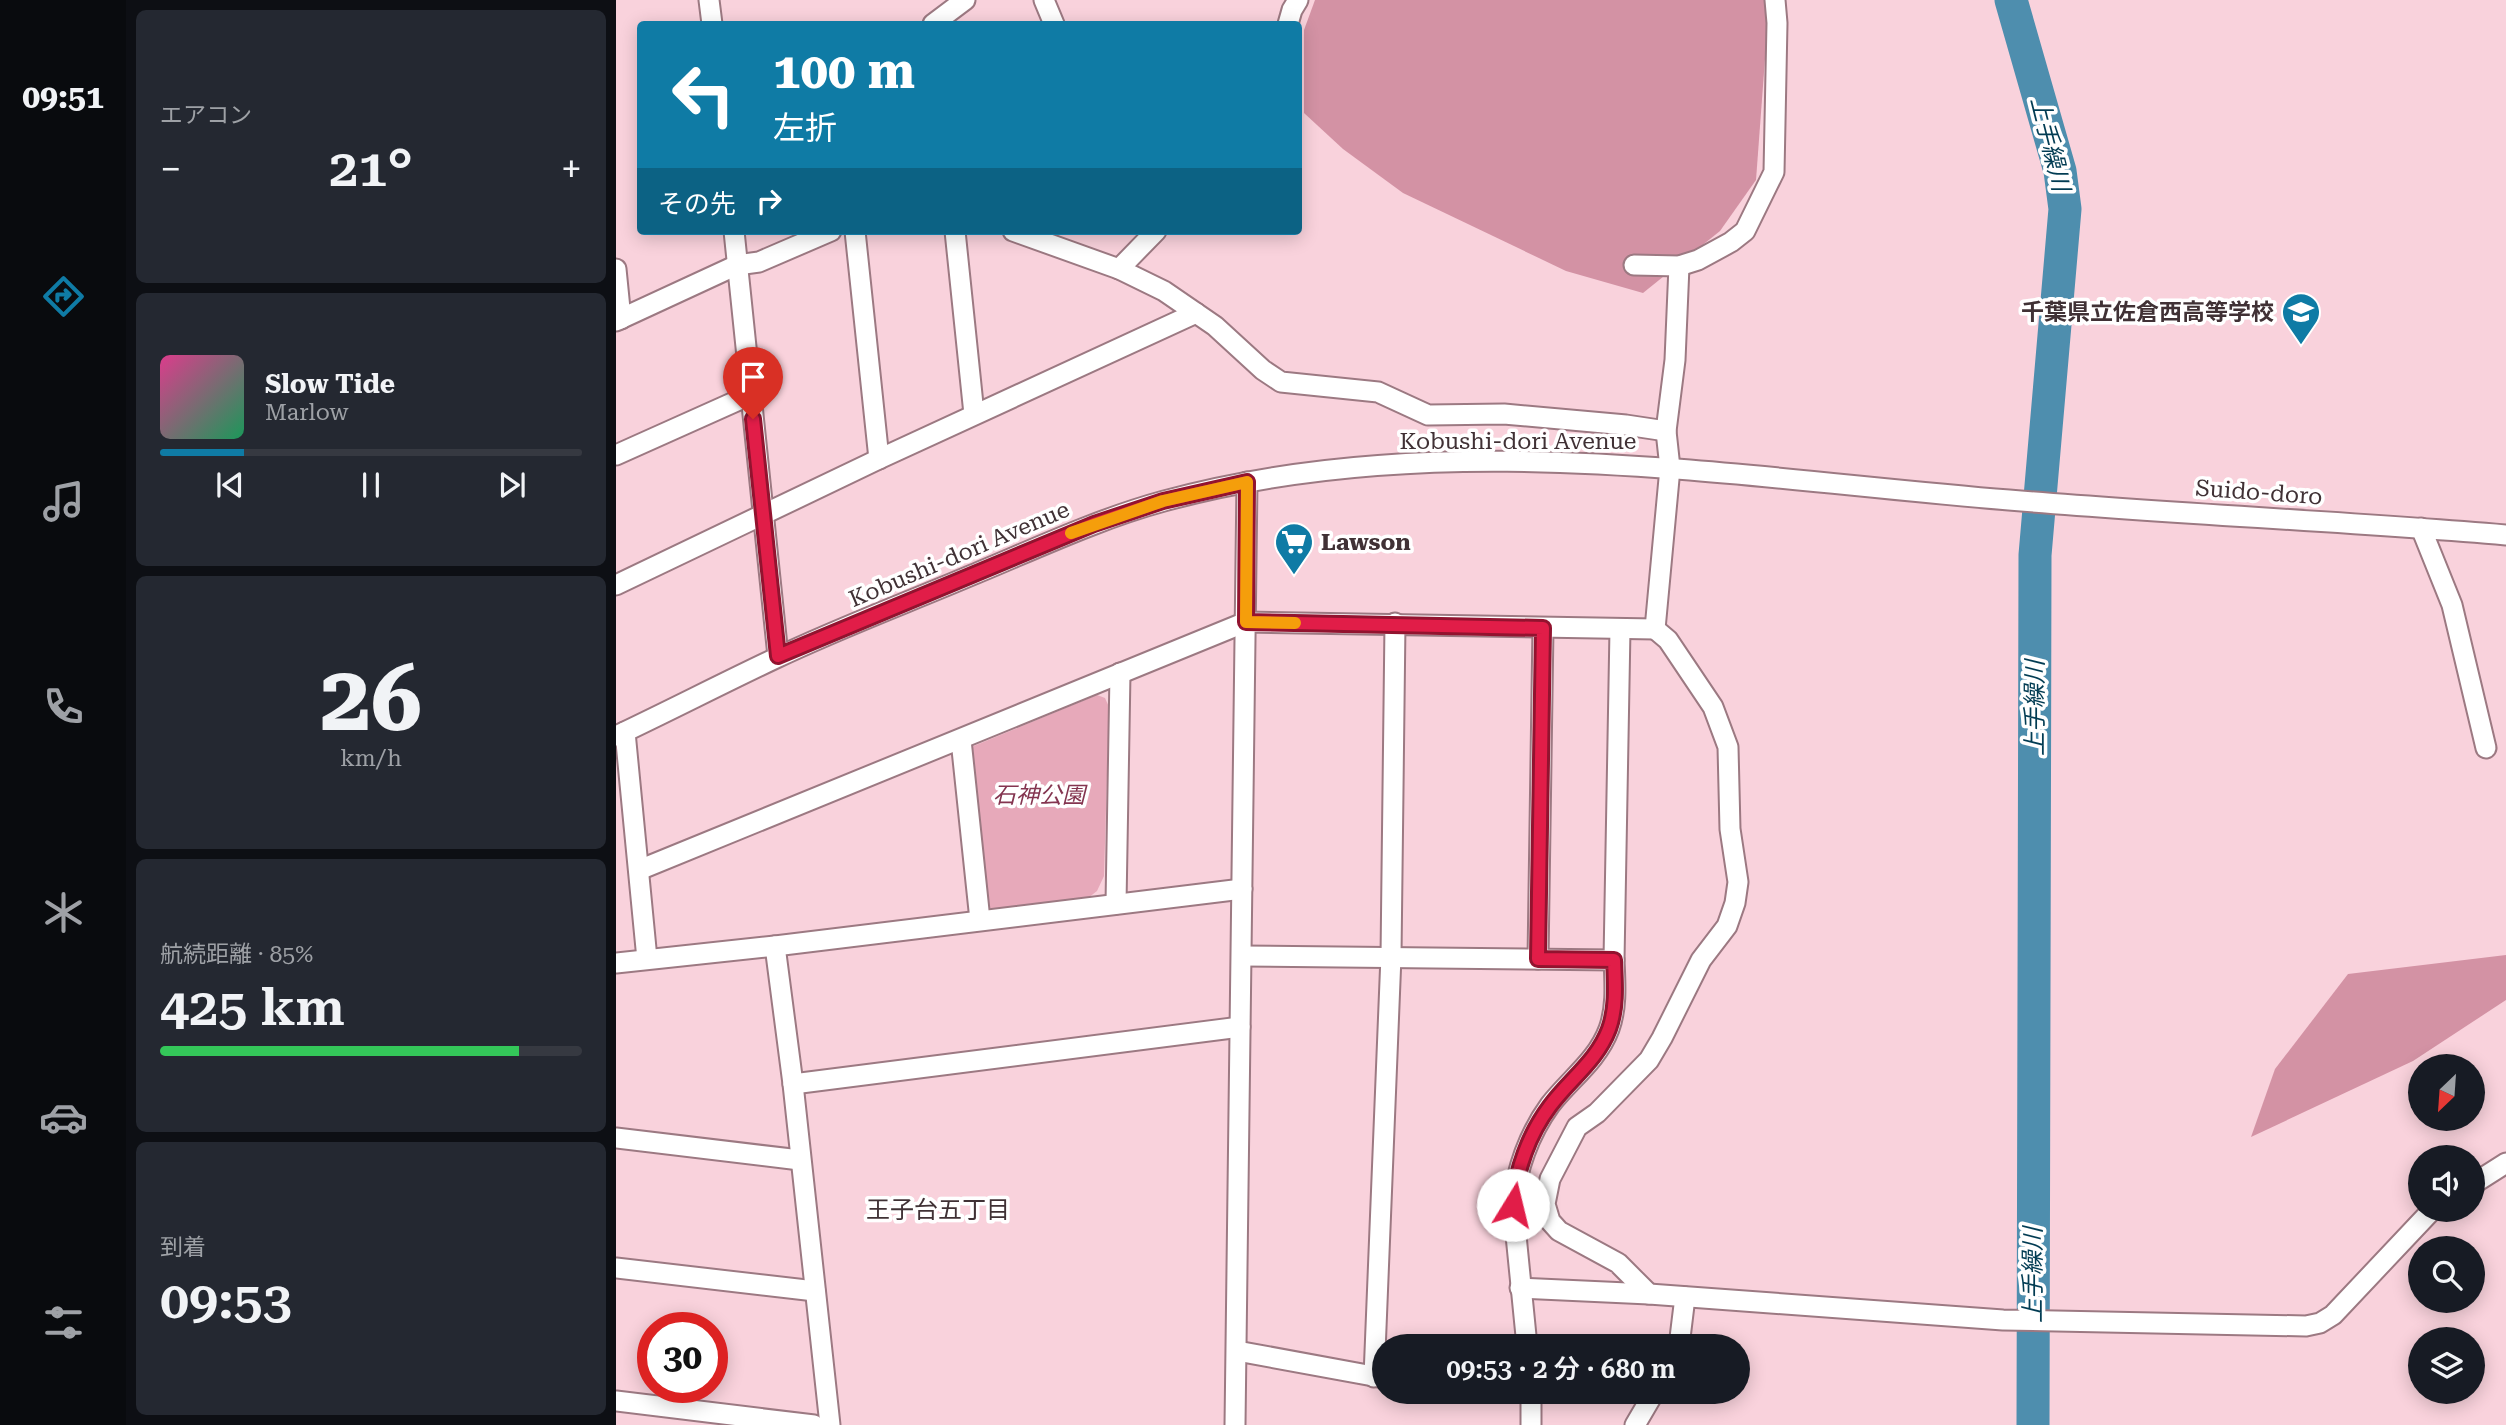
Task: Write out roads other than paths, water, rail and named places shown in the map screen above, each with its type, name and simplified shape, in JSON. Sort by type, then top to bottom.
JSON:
[{"type":"street","points":[[709,0],[712,21]]},
{"type":"street","points":[[937,21],[965,0]]},
{"type":"street","points":[[1044,0],[1053,21]]},
{"type":"street","points":[[1290,21],[1298,0]]},
{"type":"street","points":[[1634,265],[1679,265],[1698,260],[1745,231],[1774,172],[1777,23],[1775,0]]},
{"type":"street","points":[[734,235],[778,656]]},
{"type":"street","points":[[616,269],[618,320],[737,265],[759,262],[822,235]]},
{"type":"street","points":[[855,235],[879,459]]},
{"type":"street","points":[[955,235],[974,414]]},
{"type":"street","points":[[1024,235],[1119,269],[1164,291],[1215,326],[1281,382],[1378,392],[1428,415],[1504,414],[1666,431]]},
{"type":"street","points":[[1119,269],[1152,235]]},
{"type":"street","points":[[1655,629],[1670,468],[1666,431],[1675,360],[1679,265]]},
{"type":"street","points":[[616,585],[974,414],[1196,313]]},
{"type":"street","points":[[616,455],[750,395]]},
{"type":"street","name":"Kobushi-dori Avenue","points":[[620,734],[778,656],[1094,524],[1163,501],[1247,482],[1339,467],[1465,460],[1670,468],[2008,500]]},
{"type":"street","points":[[1235,1425],[1247,482]]},
{"type":"street","name":"Suido-doro","points":[[2008,500],[2506,535]]},
{"type":"street","points":[[2421,528],[2452,605],[2486,748]]},
{"type":"street","points":[[639,870],[1246,622],[1655,629],[1668,640],[1713,707],[1728,747],[1730,829],[1738,882],[1735,903],[1727,926],[1701,960],[1649,1060],[1597,1113],[1577,1127],[1550,1179],[1545,1204],[1549,1221],[1559,1231],[1618,1263],[1649,1294]]},
{"type":"street","points":[[1380,1334],[1391,956],[1395,624]]},
{"type":"street","points":[[1538,959],[1543,628]]},
{"type":"street","points":[[1526,1334],[1513,1205],[1515,1182],[1531,1139],[1550,1106],[1588,1065],[1606,1037],[1615,1000],[1620,629]]},
{"type":"street","points":[[1116,904],[1120,673]]},
{"type":"street","points":[[620,734],[639,870],[647,959]]},
{"type":"street","points":[[961,740],[980,920]]},
{"type":"street","points":[[616,963],[1242,889]]},
{"type":"street","points":[[775,946],[793,1084],[830,1425]]},
{"type":"street","points":[[1242,956],[1614,960]]},
{"type":"street","points":[[793,1084],[1240,1027]]},
{"type":"street","points":[[616,1138],[800,1160]]},
{"type":"street","points":[[2485,1176],[2506,1163]]},
{"type":"street","points":[[1520,1288],[1649,1294],[2003,1320],[2306,1326],[2320,1323],[2333,1315],[2421,1222]]},
{"type":"street","points":[[616,1268],[815,1291]]},
{"type":"street","points":[[1680,1334],[1685,1297]]},
{"type":"street","points":[[1237,1351],[1372,1376]]},
{"type":"street","points":[[616,1401],[814,1425]]},
{"type":"street","points":[[1531,1404],[1531,1425]]},
{"type":"street","points":[[1635,1425],[1647,1404]]},
{"type":"waterway","name":"上手繰川","points":[[2011,0],[2060,171],[2065,209],[2035,555],[2033,1425]]},
{"type":"place","name":"千葉県立佐倉西高等学校","points":[[2301,346]]},
{"type":"place","name":"Lawson","points":[[1294,576]]},
{"type":"district","name":"王子台五丁目","points":[[938,1210]]},
{"type":"park label","name":"石神公園","points":[[1039,795]]}]
